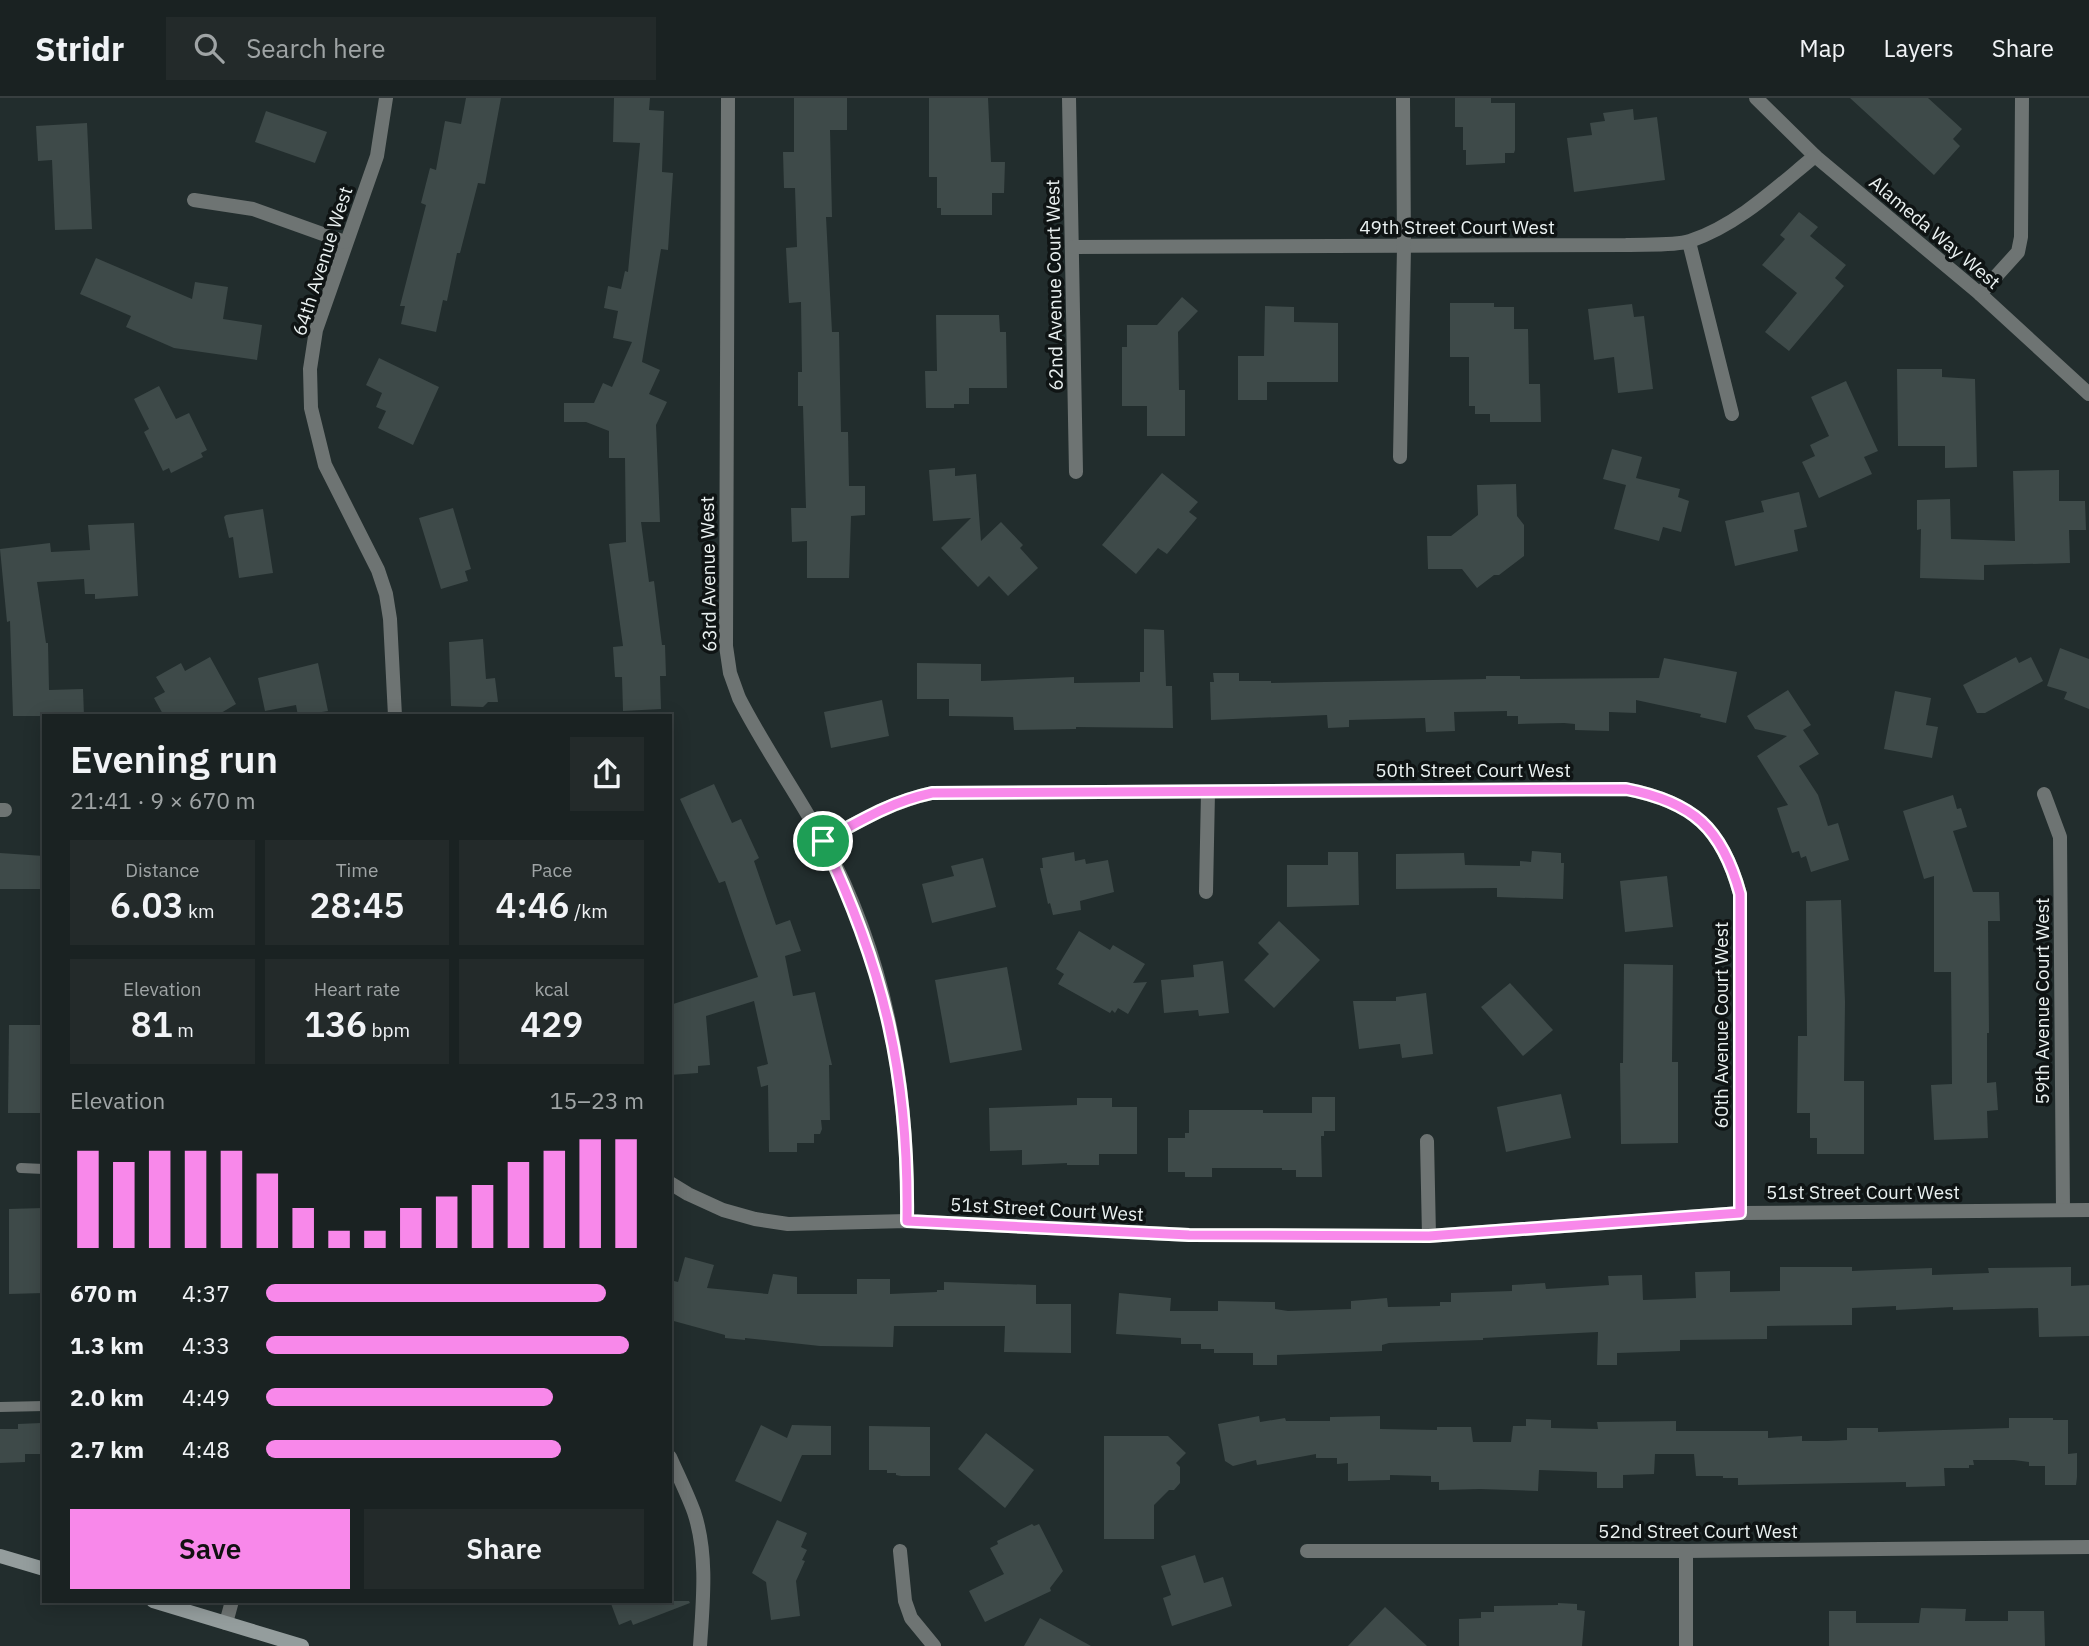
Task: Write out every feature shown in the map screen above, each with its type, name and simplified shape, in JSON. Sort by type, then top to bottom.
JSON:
[{"type":"main road","points":[[0,1556],[42,1568]]},
{"type":"main road","points":[[160,1603],[302,1646]]},
{"type":"street","name":"64th Avenue West","points":[[386,98],[377,156],[316,330],[310,369],[311,408],[325,465],[378,570],[386,594],[390,619],[395,714]]},
{"type":"street","name":"63rd Avenue West","points":[[728,98],[726,646],[730,673],[739,698],[823,841],[862,929],[890,1021],[905,1117],[907,1221]]},
{"type":"street","name":"62nd Avenue Court West","points":[[1069,98],[1076,472]]},
{"type":"street","points":[[1400,457],[1404,247],[1403,98]]},
{"type":"street","name":"Alameda Way West","points":[[1756,98],[1815,156],[1980,294],[2089,394]]},
{"type":"street","points":[[1980,294],[2018,252],[2021,237],[2022,98]]},
{"type":"street","name":"49th Street Court West","points":[[1073,247],[1404,247],[1689,242],[1730,222],[1762,200],[1815,156]]},
{"type":"street","points":[[194,200],[253,209],[345,242]]},
{"type":"street","points":[[1689,242],[1732,414]]},
{"type":"street","name":"50th Street Court West","points":[[823,841],[888,806],[932,793],[1626,789],[1657,795],[1685,809],[1702,822],[1720,842]]},
{"type":"street","points":[[1206,892],[1208,792]]},
{"type":"street","name":"59th Avenue Court West","points":[[2044,794],[2060,837],[2063,1210]]},
{"type":"street","name":"60th Avenue Court West","points":[[1720,842],[1732,864],[1740,894],[1740,1213]]},
{"type":"street","points":[[1427,1141],[1429,1236]]},
{"type":"street","name":"51st Street Court West","points":[[672,1184],[723,1210],[788,1224],[907,1221],[1189,1235],[1429,1236],[1740,1213],[2089,1210]]},
{"type":"street","points":[[672,1462],[694,1512],[701,1544],[703,1580],[700,1646]]},
{"type":"street","name":"52nd Street Court West","points":[[1307,1551],[2089,1547]]},
{"type":"street","points":[[900,1551],[905,1601],[911,1618],[934,1646]]},
{"type":"street","points":[[1686,1551],[1686,1646]]},
{"type":"street","points":[[226,1623],[231,1603]]},
{"type":"lane","points":[[20,1168],[42,1169]]},
{"type":"lane","points":[[0,1408],[42,1406]]},
{"type":"building","points":[[466,98],[501,98],[485,184],[478,183],[460,253],[457,253],[447,301],[443,300],[436,332],[401,324],[405,306],[400,306],[426,205],[421,203],[430,168],[436,170],[445,121],[461,124]]},
{"type":"building","points":[[614,98],[650,98],[649,110],[664,111],[662,172],[673,173],[668,250],[661,249],[642,362],[660,370],[649,394],[667,402],[656,425],[660,522],[641,522],[649,582],[654,581],[662,645],[665,645],[666,676],[660,676],[661,709],[623,711],[622,677],[615,677],[613,647],[623,646],[609,544],[626,542],[625,458],[609,458],[609,431],[586,422],[564,422],[564,403],[594,403],[603,383],[612,387],[632,342],[613,338],[618,311],[604,308],[608,286],[621,289],[625,271],[628,272],[640,143],[613,142]]},
{"type":"building","points":[[794,98],[847,98],[847,130],[830,130],[832,217],[826,217],[832,332],[839,332],[841,432],[848,432],[849,486],[865,486],[865,515],[851,516],[849,578],[807,578],[807,541],[792,542],[791,508],[806,508],[803,406],[798,406],[798,372],[802,372],[801,302],[789,303],[786,248],[797,247],[795,188],[784,188],[783,152],[794,152]]},
{"type":"building","points":[[929,98],[988,98],[991,162],[1005,162],[1004,193],[992,193],[992,215],[941,215],[941,208],[937,208],[937,177],[929,177]]},
{"type":"building","points":[[1455,98],[1491,98],[1491,103],[1515,103],[1515,150],[1514,153],[1505,153],[1505,163],[1466,165],[1463,127],[1455,127]]},
{"type":"building","points":[[1850,98],[1928,98],[1962,129],[1953,139],[1960,146],[1934,175]]},
{"type":"building","points":[[1633,109],[1634,120],[1657,117],[1665,180],[1574,192],[1567,138],[1592,135],[1590,123],[1605,121],[1603,113]]},
{"type":"building","points":[[266,111],[327,132],[315,163],[255,142]]},
{"type":"building","points":[[87,123],[92,229],[55,230],[52,160],[38,161],[36,126]]},
{"type":"building","points":[[1799,212],[1818,227],[1810,236],[1846,265],[1835,278],[1844,286],[1789,351],[1765,332],[1797,293],[1762,265],[1785,239],[1780,235]]},
{"type":"building","points":[[96,258],[192,299],[195,282],[228,287],[223,319],[262,325],[257,360],[174,348],[126,327],[131,316],[80,294]]},
{"type":"building","points":[[1182,297],[1198,311],[1178,332],[1179,390],[1185,390],[1185,436],[1147,436],[1147,406],[1122,406],[1122,347],[1127,347],[1127,325],[1157,325]]},
{"type":"building","points":[[1450,303],[1494,303],[1494,307],[1514,307],[1514,329],[1528,329],[1529,384],[1540,384],[1541,422],[1490,422],[1490,414],[1475,414],[1475,406],[1469,406],[1469,357],[1450,357]]},
{"type":"building","points":[[1632,304],[1634,317],[1644,316],[1653,389],[1618,393],[1614,357],[1594,360],[1588,309]]},
{"type":"building","points":[[1265,306],[1294,307],[1294,322],[1338,323],[1338,382],[1267,382],[1267,400],[1238,400],[1238,356],[1264,356]]},
{"type":"building","points":[[936,315],[999,315],[1000,332],[1006,332],[1007,388],[969,388],[969,404],[954,404],[954,408],[926,408],[925,371],[937,371]]},
{"type":"building","points":[[379,358],[439,387],[413,445],[378,428],[386,411],[376,407],[382,393],[366,385]]},
{"type":"building","points":[[1897,369],[1942,369],[1942,377],[1975,379],[1977,467],[1945,468],[1945,446],[1898,446]]},
{"type":"building","points":[[1846,381],[1878,451],[1864,457],[1872,474],[1819,498],[1802,462],[1815,456],[1810,445],[1829,436],[1811,397]]},
{"type":"building","points":[[159,386],[176,419],[189,413],[207,450],[201,453],[203,457],[171,473],[169,468],[163,471],[144,432],[149,429],[134,399]]},
{"type":"building","points":[[1612,449],[1642,457],[1636,478],[1680,489],[1678,497],[1689,501],[1681,532],[1663,527],[1659,541],[1614,529],[1626,485],[1603,479]]},
{"type":"building","points":[[955,468],[955,476],[976,474],[981,541],[1001,522],[1023,545],[1020,548],[1038,568],[1008,596],[989,576],[978,587],[941,548],[971,518],[933,521],[929,470]]},
{"type":"building","points":[[2059,470],[2059,501],[2085,501],[2086,530],[2069,530],[2070,563],[1984,565],[1984,580],[1920,578],[1921,529],[1917,530],[1917,500],[1950,499],[1951,539],[2015,541],[2013,471]]},
{"type":"building","points":[[1162,473],[1198,502],[1189,512],[1197,518],[1167,554],[1158,548],[1136,574],[1102,545]]},
{"type":"building","points":[[1516,484],[1517,516],[1524,525],[1524,556],[1477,588],[1462,569],[1428,569],[1427,536],[1451,536],[1478,515],[1477,485]]},
{"type":"building","points":[[1799,492],[1807,527],[1794,530],[1798,551],[1735,566],[1725,521],[1764,512],[1761,501]]},
{"type":"building","points":[[453,508],[471,569],[465,571],[468,581],[441,589],[419,518]]},
{"type":"building","points":[[263,509],[273,573],[239,578],[233,537],[229,538],[224,517]]},
{"type":"building","points":[[134,523],[138,596],[95,599],[95,594],[85,594],[84,579],[37,582],[48,643],[49,690],[83,689],[84,714],[13,716],[10,621],[7,622],[0,549],[50,543],[51,552],[90,550],[88,525]]},
{"type":"building","points":[[1144,629],[1164,630],[1166,686],[1172,686],[1173,728],[1076,727],[1014,730],[1013,717],[949,716],[949,699],[917,699],[917,663],[981,664],[981,681],[1074,677],[1074,683],[1140,682],[1140,672],[1144,672]]},
{"type":"building","points":[[483,639],[486,679],[495,678],[498,702],[488,702],[483,707],[451,706],[449,642]]},
{"type":"building","points":[[2060,648],[2089,659],[2089,709],[2064,699],[2067,692],[2047,686]]},
{"type":"building","points":[[210,657],[236,704],[219,714],[163,714],[154,698],[165,692],[156,677],[181,663],[185,671]]},
{"type":"building","points":[[2016,657],[2019,663],[2031,657],[2043,681],[1985,713],[1977,713],[1963,685]]},
{"type":"building","points":[[1664,658],[1737,672],[1726,723],[1700,717],[1701,714],[1636,700],[1636,713],[1609,712],[1609,731],[1575,730],[1575,724],[1564,723],[1518,724],[1518,716],[1507,716],[1507,711],[1454,712],[1455,731],[1426,732],[1425,718],[1349,720],[1349,727],[1328,728],[1327,715],[1211,720],[1210,682],[1214,682],[1213,673],[1239,673],[1239,681],[1271,683],[1486,679],[1486,676],[1520,676],[1520,679],[1659,678]]},
{"type":"building","points":[[318,663],[328,711],[298,714],[296,705],[265,711],[258,678]]},
{"type":"building","points":[[1788,690],[1811,725],[1803,730],[1819,754],[1799,766],[1818,795],[1828,826],[1838,823],[1849,860],[1811,872],[1806,856],[1801,858],[1799,851],[1792,853],[1777,808],[1788,805],[1757,756],[1787,736],[1755,729],[1747,716]]},
{"type":"building","points":[[1895,691],[1931,698],[1926,725],[1938,727],[1932,758],[1884,749]]},
{"type":"building","points":[[882,700],[889,736],[831,748],[824,712]]},
{"type":"building","points":[[714,784],[732,823],[741,819],[759,858],[754,861],[776,925],[790,920],[801,951],[785,956],[793,996],[815,992],[832,1065],[829,1065],[830,1120],[821,1120],[822,1129],[820,1134],[814,1134],[814,1143],[797,1143],[797,1152],[769,1152],[768,1085],[761,1087],[757,1067],[768,1064],[754,1001],[706,1016],[710,1065],[698,1066],[698,1073],[672,1075],[672,1004],[758,977],[725,881],[719,883],[680,799]]},
{"type":"building","points":[[1953,795],[1957,809],[1961,808],[1967,827],[1953,831],[1973,892],[1999,892],[2000,921],[1988,921],[1987,1033],[1987,1083],[1996,1082],[1998,1110],[1987,1111],[1988,1138],[1934,1140],[1931,1085],[1952,1084],[1951,972],[1934,972],[1934,876],[1924,879],[1903,811]]},
{"type":"building","points":[[1532,851],[1561,853],[1561,863],[1564,863],[1563,899],[1497,897],[1497,888],[1396,889],[1396,854],[1464,853],[1465,865],[1520,866],[1520,861],[1531,862]]},
{"type":"building","points":[[1074,852],[1075,861],[1085,859],[1086,864],[1108,860],[1114,892],[1080,901],[1081,910],[1053,915],[1040,868],[1043,868],[1042,858]]},
{"type":"building","points":[[1328,852],[1358,852],[1359,905],[1287,907],[1287,865],[1328,865]]},
{"type":"building","points":[[0,853],[42,856],[42,889],[0,889]]},
{"type":"building","points":[[983,858],[996,907],[932,923],[922,884],[954,876],[951,866]]},
{"type":"building","points":[[1667,876],[1673,927],[1625,932],[1620,881]]},
{"type":"building","points":[[1841,900],[1845,1002],[1844,1081],[1864,1081],[1864,1154],[1817,1154],[1817,1138],[1810,1138],[1810,1113],[1797,1113],[1798,1036],[1807,1036],[1806,901]]},
{"type":"building","points":[[1279,921],[1320,960],[1274,1008],[1244,980],[1269,954],[1258,943]]},
{"type":"building","points":[[1079,931],[1110,950],[1113,945],[1145,964],[1133,983],[1147,982],[1128,1014],[1118,1008],[1115,1013],[1112,1010],[1110,1013],[1058,984],[1064,974],[1056,969]]},
{"type":"building","points":[[1223,961],[1229,1013],[1199,1016],[1198,1010],[1164,1013],[1161,980],[1194,977],[1193,965]]},
{"type":"building","points":[[1624,964],[1673,965],[1672,1062],[1678,1062],[1678,1143],[1621,1144],[1620,1063],[1623,1063]]},
{"type":"building","points":[[1007,967],[1022,1050],[950,1063],[935,980]]},
{"type":"building","points":[[1510,983],[1553,1030],[1523,1056],[1481,1007]]},
{"type":"building","points":[[1426,993],[1433,1054],[1402,1058],[1400,1044],[1359,1049],[1353,1001],[1396,1001],[1396,997]]},
{"type":"building","points":[[9,1025],[42,1025],[42,1113],[8,1113]]},
{"type":"building","points":[[1561,1094],[1571,1138],[1506,1152],[1497,1107]]},
{"type":"building","points":[[1312,1097],[1335,1097],[1335,1131],[1324,1131],[1324,1136],[1321,1136],[1322,1177],[1296,1177],[1296,1170],[1282,1168],[1212,1168],[1212,1177],[1185,1177],[1185,1172],[1168,1172],[1168,1138],[1185,1138],[1185,1133],[1189,1133],[1189,1110],[1312,1113]]},
{"type":"building","points":[[1077,1098],[1112,1098],[1112,1107],[1137,1107],[1137,1154],[1099,1154],[1099,1165],[1022,1165],[1022,1150],[990,1151],[989,1108],[1077,1105]]},
{"type":"building","points":[[42,1208],[42,1293],[9,1294],[9,1209]]},
{"type":"building","points":[[685,1257],[714,1265],[707,1288],[768,1294],[773,1274],[797,1277],[797,1294],[857,1294],[857,1279],[890,1279],[890,1294],[937,1292],[944,1290],[944,1282],[1036,1285],[1036,1304],[1071,1304],[1071,1353],[1004,1352],[1005,1326],[894,1326],[893,1347],[820,1346],[725,1338],[725,1335],[672,1321],[672,1280],[678,1282]]},
{"type":"building","points":[[1780,1267],[1852,1267],[1852,1271],[1932,1268],[1932,1275],[1989,1273],[1988,1268],[2071,1267],[2071,1286],[2089,1285],[2089,1336],[2039,1337],[2038,1308],[1953,1310],[1953,1307],[1896,1310],[1896,1306],[1852,1308],[1852,1325],[1767,1326],[1767,1339],[1680,1340],[1680,1351],[1617,1353],[1617,1365],[1597,1365],[1598,1332],[1389,1343],[1382,1345],[1382,1351],[1277,1355],[1277,1365],[1253,1365],[1253,1353],[1214,1353],[1214,1349],[1201,1349],[1201,1344],[1181,1344],[1181,1338],[1116,1334],[1119,1293],[1171,1298],[1170,1311],[1218,1311],[1218,1301],[1275,1302],[1275,1309],[1288,1311],[1351,1309],[1351,1301],[1387,1298],[1388,1307],[1440,1306],[1440,1302],[1451,1302],[1451,1293],[1512,1291],[1512,1285],[1545,1283],[1546,1289],[1609,1285],[1608,1276],[1642,1275],[1643,1300],[1696,1298],[1695,1272],[1730,1271],[1730,1292],[1780,1291]]},
{"type":"building","points":[[1259,1416],[1260,1422],[1285,1418],[1286,1421],[1330,1421],[1330,1417],[1380,1416],[1380,1429],[1437,1430],[1437,1427],[1471,1427],[1473,1442],[1511,1442],[1513,1426],[1526,1426],[1526,1419],[1551,1420],[1551,1428],[1598,1429],[1597,1422],[1676,1421],[1676,1431],[1768,1431],[1768,1438],[1802,1436],[1802,1441],[1827,1441],[1847,1440],[1847,1428],[1878,1428],[1878,1432],[2009,1428],[2009,1418],[2053,1418],[2068,1420],[2068,1454],[2077,1453],[2077,1477],[2076,1485],[2045,1485],[2045,1466],[2029,1466],[2029,1462],[2014,1460],[1973,1460],[1974,1465],[1969,1465],[1969,1468],[1944,1468],[1945,1486],[1906,1487],[1906,1482],[1738,1485],[1738,1478],[1696,1476],[1694,1454],[1655,1454],[1654,1474],[1623,1475],[1623,1488],[1597,1488],[1597,1472],[1539,1470],[1538,1491],[1439,1490],[1439,1482],[1431,1482],[1431,1476],[1390,1475],[1390,1480],[1348,1481],[1348,1463],[1337,1464],[1337,1458],[1316,1458],[1316,1454],[1257,1465],[1256,1460],[1233,1466],[1225,1461],[1218,1424]]},
{"type":"building","points":[[41,1423],[42,1454],[25,1454],[25,1462],[0,1463],[0,1429],[18,1429],[18,1424]]},
{"type":"building","points":[[761,1425],[787,1438],[792,1425],[831,1426],[831,1455],[802,1455],[781,1502],[735,1481]]},
{"type":"building","points":[[869,1426],[930,1427],[930,1476],[901,1476],[887,1473],[887,1470],[869,1470]]},
{"type":"building","points":[[986,1433],[1034,1470],[1005,1508],[958,1469]]},
{"type":"building","points":[[1104,1436],[1168,1436],[1186,1453],[1176,1463],[1180,1467],[1180,1483],[1154,1505],[1154,1539],[1104,1539]]},
{"type":"building","points":[[777,1520],[807,1533],[801,1547],[807,1550],[796,1581],[800,1616],[771,1620],[766,1582],[752,1573]]},
{"type":"building","points":[[1032,1524],[1039,1524],[1063,1571],[1050,1588],[1051,1591],[985,1622],[969,1591],[1004,1574],[990,1548],[998,1544],[997,1541]]},
{"type":"building","points":[[1195,1555],[1204,1583],[1223,1577],[1232,1606],[1172,1626],[1163,1598],[1171,1595],[1161,1566]]},
{"type":"building","points":[[611,1603],[690,1603],[633,1625],[631,1620],[619,1625]]},
{"type":"building","points":[[1577,1604],[1577,1610],[1585,1611],[1582,1646],[1459,1646],[1459,1619],[1481,1618],[1481,1612],[1494,1612],[1494,1606]]},
{"type":"building","points":[[1385,1607],[1427,1646],[1348,1646]]},
{"type":"building","points":[[1921,1608],[1966,1609],[1965,1621],[2008,1621],[2008,1611],[2044,1611],[2045,1646],[1829,1646],[1829,1611],[1856,1611],[1856,1623],[1919,1623]]},
{"type":"building","points":[[1040,1618],[1091,1646],[1024,1646]]},
{"type":"route","points":[[1626,789],[1657,795],[1685,809],[1702,822],[1720,842],[1732,864],[1740,894],[1740,1213],[1429,1236],[1189,1235],[907,1221],[905,1117],[890,1021],[862,929],[823,841],[888,806],[932,793],[1626,789]]}]
